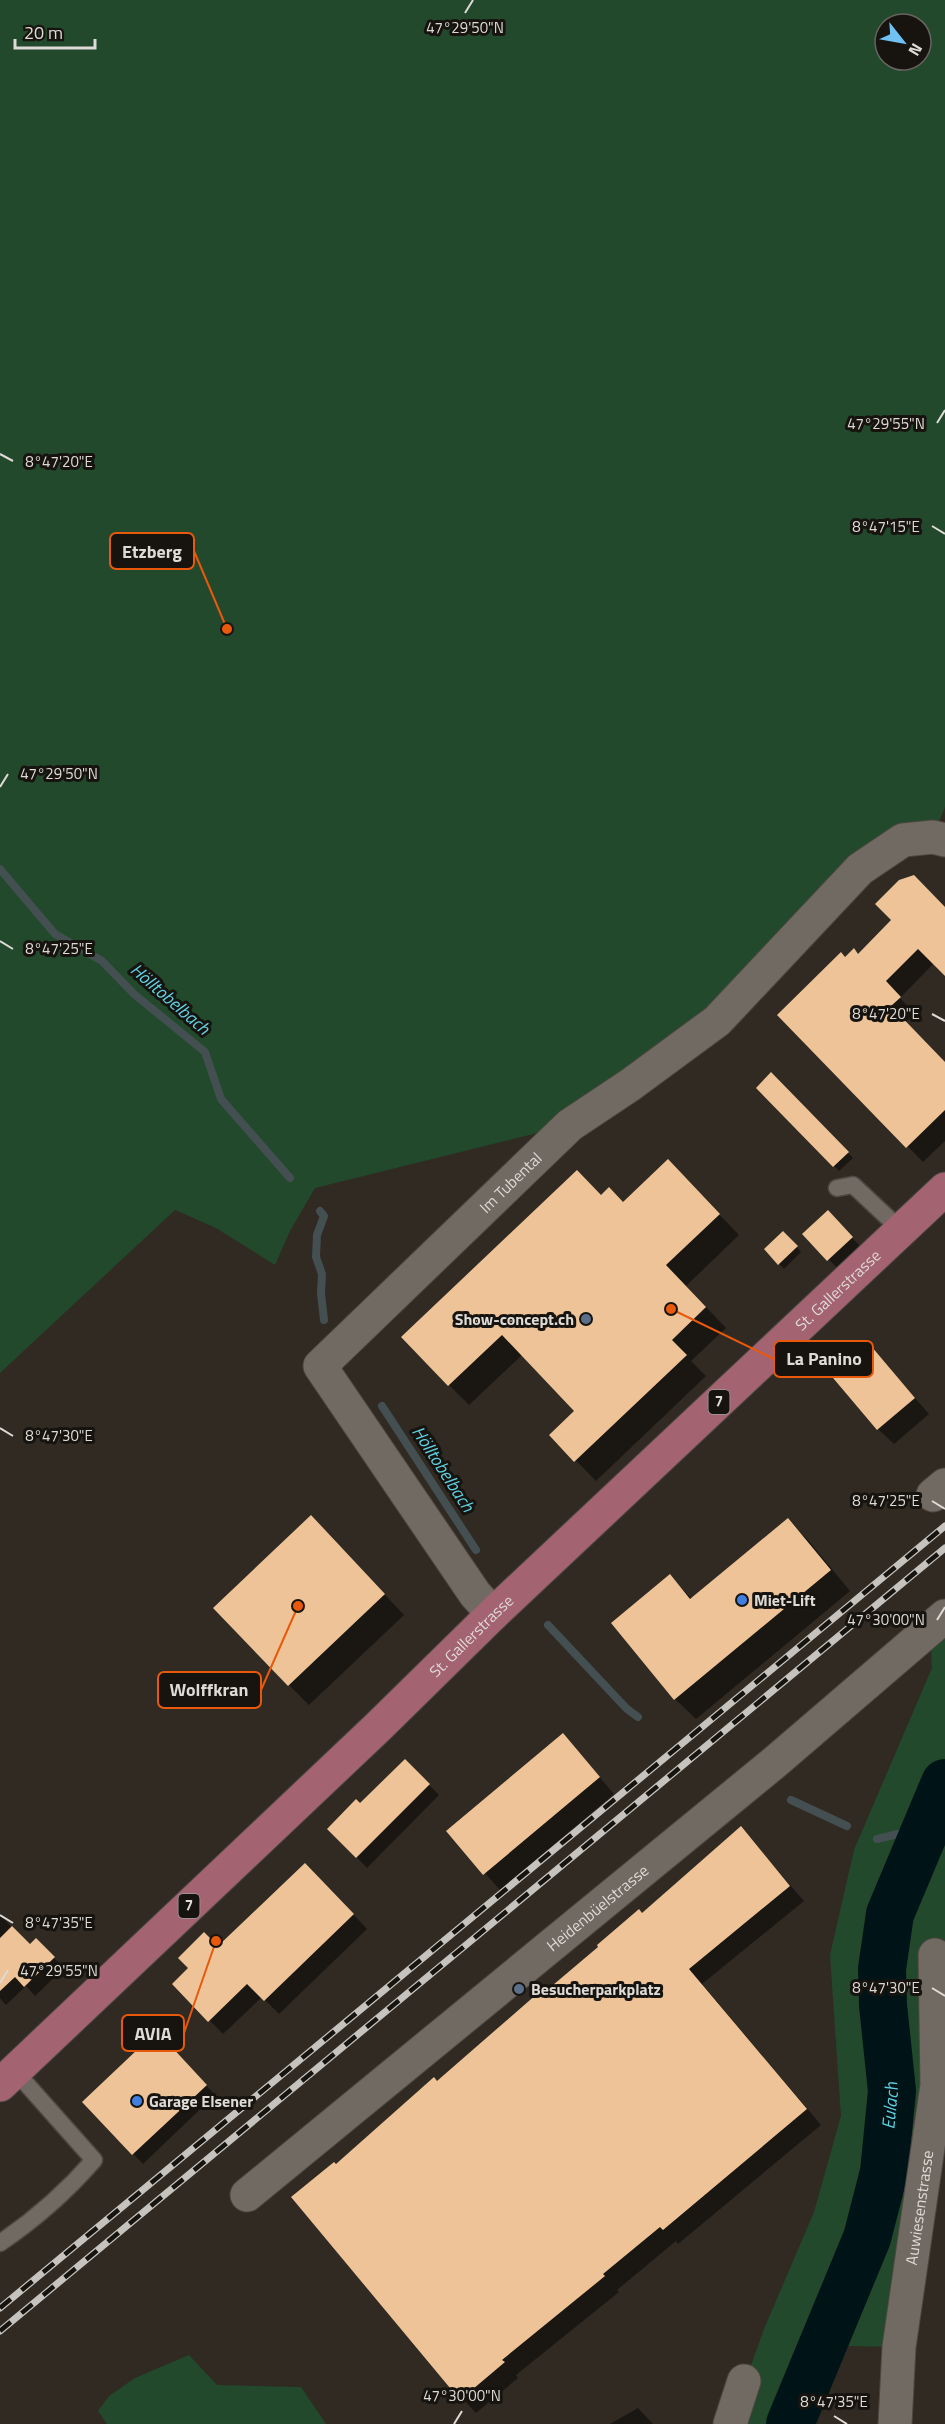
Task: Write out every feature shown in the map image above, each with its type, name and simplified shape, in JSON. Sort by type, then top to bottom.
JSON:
[{"type":"main road","name":"St. Gallerstrasse","points":[[7,2078],[378,1727],[493,1614],[945,1189]]},
{"type":"street","name":"Im Tubental","points":[[493,1614],[475,1594],[320,1366],[570,1125],[630,1085],[717,1021],[860,869],[903,840],[933,837],[945,840]]},
{"type":"street","name":"Heidenbüelstrasse","points":[[247,2195],[783,1755],[945,1616]]},
{"type":"street","name":"Auwiesenstrasse","points":[[895,2424],[899,2347],[937,2085],[935,1955]]},
{"type":"street","points":[[730,2424],[744,2381]]},
{"type":"lane","points":[[837,1188],[853,1185],[902,1231]]},
{"type":"lane","points":[[0,2243],[27,2223],[81,2175],[94,2160],[7,2078]]},
{"type":"green space","points":[[0,0],[945,0],[945,807],[933,837],[903,840],[717,1021],[570,1125],[315,1188],[290,1231],[275,1265],[216,1228],[175,1210],[0,1373]]},
{"type":"green space","points":[[945,1616],[945,1951],[899,2347],[848,2346],[815,2424],[730,2424],[764,2329],[814,2212],[841,2116],[830,1955],[854,1850],[932,1668],[930,1630]]},
{"type":"green space","points":[[189,2355],[217,2385],[301,2387],[326,2424],[107,2424],[98,2411],[109,2396],[135,2378]]},
{"type":"building","points":[[914,875],[945,907],[945,976],[918,949],[886,981],[901,997],[891,1006],[945,1062],[945,1110],[906,1148],[777,1015],[841,952],[845,957],[854,948],[858,954],[891,920],[875,904],[899,880]]},
{"type":"building","points":[[771,1072],[849,1152],[833,1167],[756,1088]]},
{"type":"building","points":[[668,1159],[720,1214],[666,1265],[706,1307],[672,1340],[687,1355],[574,1462],[549,1435],[574,1411],[502,1335],[448,1386],[401,1337],[577,1170],[601,1195],[609,1187],[623,1202]]},
{"type":"building","points":[[828,1210],[853,1237],[827,1261],[802,1234]]},
{"type":"building","points":[[783,1231],[798,1246],[778,1265],[764,1249]]},
{"type":"building","points":[[866,1340],[915,1398],[877,1430],[828,1372]]},
{"type":"building","points":[[311,1515],[385,1594],[288,1686],[213,1608]]},
{"type":"building","points":[[788,1518],[831,1570],[674,1700],[611,1623],[670,1574],[690,1599]]},
{"type":"building","points":[[563,1733],[600,1777],[483,1875],[446,1831]]},
{"type":"building","points":[[405,1759],[430,1784],[356,1858],[327,1829],[356,1799],[360,1803]]},
{"type":"building","points":[[741,1826],[790,1886],[689,1969],[807,2109],[663,2230],[660,2227],[603,2274],[605,2276],[502,2360],[505,2362],[460,2400],[291,2197],[334,2162],[336,2164],[434,2077],[437,2081],[538,1993],[540,1996],[639,1909],[642,1913]]},
{"type":"building","points":[[305,1863],[354,1914],[264,2001],[247,1984],[208,2022],[172,1984],[188,1968],[178,1958],[204,1932],[218,1946]]},
{"type":"building","points":[[12,1926],[30,1944],[36,1938],[55,1957],[24,1987],[15,1977],[0,1991],[0,1938]]},
{"type":"building","points":[[157,2031],[207,2085],[132,2155],[82,2102]]},
{"type":"waterway","name":"Hölltobelbach","points":[[0,869],[55,934],[102,961],[134,994],[205,1052],[221,1099],[290,1178]]},
{"type":"waterway","name":"Hölltobelbach","points":[[320,1211],[324,1216],[317,1235],[316,1257],[322,1274],[321,1293],[324,1320]]},
{"type":"waterway","name":"Hölltobelbach","points":[[382,1406],[476,1550]]},
{"type":"waterway","name":"Hölltobelbach","points":[[548,1625],[627,1709],[638,1717]]},
{"type":"waterway","name":"Eulach","points":[[790,2424],[867,2238],[884,2172],[892,2091],[883,2005],[882,1969],[890,1914],[945,1783]]},
{"type":"waterway","name":"Hölltobelbach","points":[[791,1800],[847,1826]]},
{"type":"waterway","name":"Hölltobelbach","points":[[877,1839],[927,1827]]},
{"type":"railway","points":[[0,2308],[945,1526]]},
{"type":"railway","points":[[0,2331],[945,1548]]},
{"type":"place","name":"Etzberg","points":[[227,629]]},
{"type":"place","name":"La Panino","points":[[671,1309]]},
{"type":"place","name":"Show-concept.ch","points":[[586,1319]]},
{"type":"place","name":"Miet-Lift","points":[[742,1600]]},
{"type":"place","name":"Wolffkran","points":[[298,1606]]},
{"type":"place","name":"AVIA","points":[[216,1941]]},
{"type":"place","name":"Besucherparkplatz","points":[[519,1989]]},
{"type":"place","name":"Garage Elsener","points":[[137,2101]]}]
